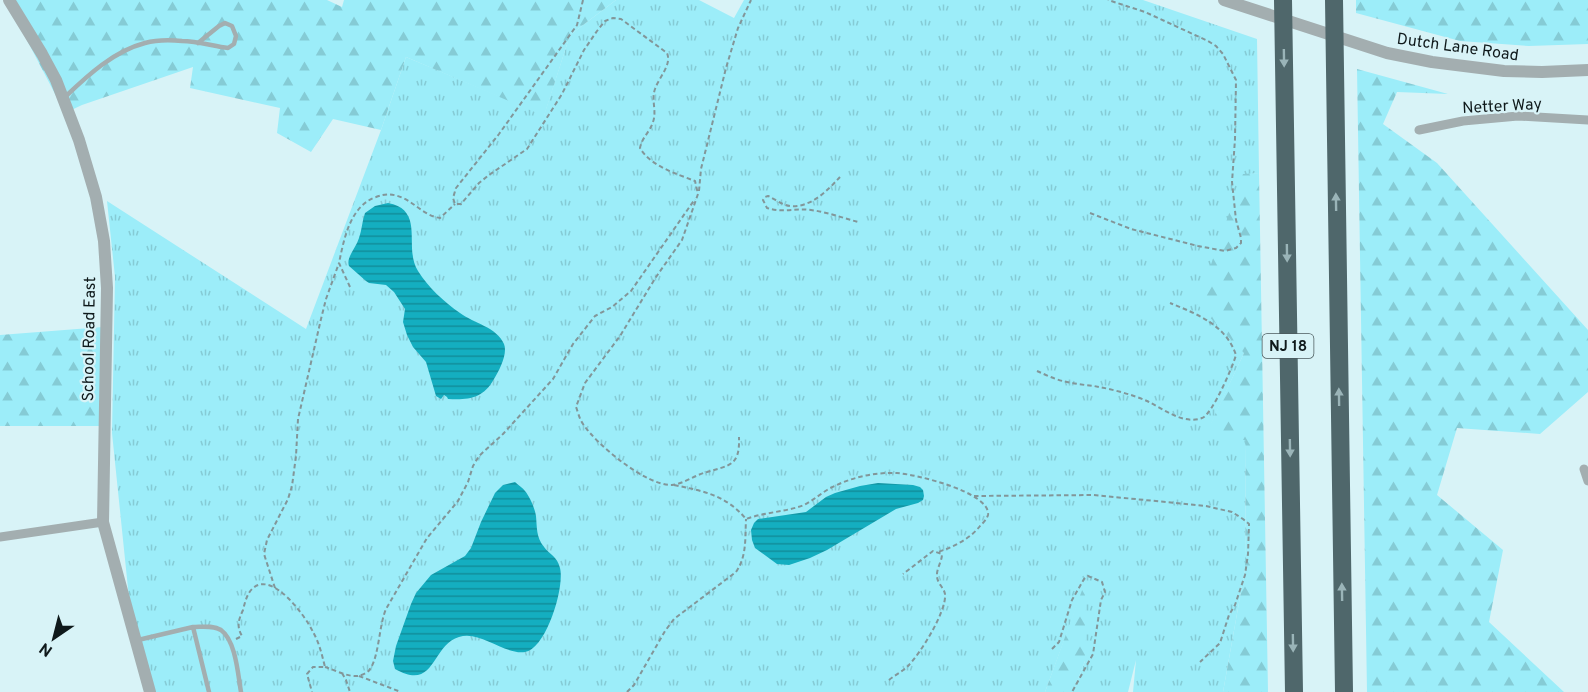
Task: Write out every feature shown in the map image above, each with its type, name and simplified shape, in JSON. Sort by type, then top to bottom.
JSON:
[{"type":"highway","name":"NJ 18","points":[[1283,0],[1294,692]]},
{"type":"highway","name":"NJ 18","points":[[1334,0],[1344,692]]},
{"type":"street","name":"School Road East","points":[[9,0],[56,80],[80,140],[96,196],[104,242],[106,288],[103,522],[150,692]]},
{"type":"street","name":"Dutch Lane Road","points":[[1224,0],[1387,53],[1470,67],[1542,72],[1588,70]]},
{"type":"street","name":"Netter Way","points":[[1419,130],[1462,121],[1509,116],[1588,120]]},
{"type":"street","points":[[1584,469],[1588,481]]},
{"type":"street","points":[[0,537],[103,522]]},
{"type":"lane","points":[[63,99],[86,76],[124,50],[147,42],[183,41],[228,48],[234,44],[236,36],[232,26],[225,23],[198,43]]},
{"type":"lane","points":[[193,627],[209,692]]},
{"type":"lane","points":[[136,640],[193,627],[210,627],[221,630],[231,642],[241,692]]},
{"type":"path","points":[[455,204],[453,198],[456,188],[577,25],[583,0]]},
{"type":"path","points":[[627,692],[634,685],[674,619],[736,572],[744,555],[746,519],[724,499],[697,489],[655,482],[629,468],[591,434],[583,424],[576,406],[585,383],[620,336],[682,240],[698,194],[716,105],[738,28],[751,0]]},
{"type":"path","points":[[1090,213],[1131,229],[1225,251],[1236,249],[1241,238],[1236,220],[1232,182],[1236,80],[1223,54],[1208,40],[1145,12],[1108,0]]},
{"type":"path","points":[[275,588],[264,554],[267,540],[288,499],[292,486],[298,419],[326,299],[353,217],[362,204],[390,194],[403,198],[428,214],[440,218],[455,204],[461,204],[479,183],[527,149],[562,94],[584,50],[601,26],[613,18],[621,19],[667,53],[669,58],[654,90],[654,121],[641,140],[640,148],[644,155],[654,162],[695,181],[698,194],[631,291],[612,307],[596,316],[573,344],[553,379],[476,460],[458,501],[427,538],[408,568],[382,620],[370,669],[358,676]]},
{"type":"path","points":[[840,177],[822,196],[794,206],[788,206],[768,196],[763,200],[767,208],[775,210],[810,210],[858,222]]},
{"type":"path","points":[[339,263],[350,287]]},
{"type":"path","points":[[1037,371],[1066,382],[1125,393],[1147,401],[1174,416],[1201,419],[1207,416],[1236,355],[1233,344],[1202,316],[1170,303]]},
{"type":"path","points":[[673,485],[729,466],[737,456],[739,437]]},
{"type":"path","points":[[746,519],[803,505],[850,479],[872,474],[898,473],[923,477],[974,496],[985,505],[988,514],[970,536],[947,549],[933,551],[903,574]]},
{"type":"path","points":[[974,496],[1094,495],[1206,506],[1232,512],[1243,519],[1249,524],[1245,576],[1220,643],[1200,662]]},
{"type":"path","points":[[889,680],[908,666],[936,624],[945,595],[937,579],[938,568],[943,558],[938,552]]},
{"type":"path","points":[[1052,649],[1059,642],[1072,600],[1084,579],[1088,576],[1102,582],[1105,592],[1099,611],[1093,654],[1071,692]]},
{"type":"path","points":[[231,642],[242,636],[238,630],[238,622],[250,590],[261,584],[269,585],[294,604],[307,620],[318,640],[326,667]]},
{"type":"path","points":[[312,692],[307,674],[309,669],[326,667],[401,692]]},
{"type":"path","points":[[342,673],[350,692]]},
{"type":"green space","points":[[6,0],[327,0],[342,7],[344,0],[616,0],[570,35],[544,116],[406,57],[381,130],[333,119],[311,152],[277,133],[280,108],[190,88],[193,67],[65,113]]},
{"type":"green space","points":[[616,0],[699,0],[734,18],[744,0],[1143,0],[1257,39],[1259,173],[1243,175],[1244,353],[1211,424],[1246,440],[1245,569],[1223,692],[1133,692],[1136,660],[1128,692],[1073,692],[1085,661],[1085,584],[1045,692],[147,692],[129,598],[112,433],[115,277],[107,201],[306,329],[406,57],[544,115],[570,35]]},
{"type":"green space","points":[[1356,0],[1588,0],[1588,44],[1529,46],[1460,41],[1356,13]]},
{"type":"green space","points":[[1357,69],[1448,94],[1397,92],[1383,124],[1437,163],[1588,330],[1588,392],[1540,434],[1457,428],[1437,495],[1503,550],[1489,622],[1564,692],[1367,692]]},
{"type":"green space","points":[[1259,173],[1268,692],[1223,692],[1245,569],[1246,441],[1210,425],[1244,353],[1197,304],[1243,174]]},
{"type":"green space","points":[[103,327],[100,426],[0,426],[0,335]]},
{"type":"green space","points":[[1085,582],[1085,661],[1073,692],[1045,692]]},
{"type":"shaded area","points":[[388,203],[400,207],[407,213],[412,231],[414,262],[427,283],[465,317],[496,333],[504,344],[504,357],[496,376],[485,391],[474,397],[448,399],[444,395],[441,399],[436,396],[426,362],[413,347],[407,335],[403,322],[405,309],[394,292],[386,285],[369,283],[349,266],[349,259],[359,238],[365,213],[375,206]]},
{"type":"shaded area","points":[[515,482],[530,500],[540,539],[560,568],[560,589],[557,602],[547,629],[540,640],[533,648],[525,652],[517,652],[484,639],[459,637],[443,649],[426,671],[418,675],[408,675],[395,669],[393,661],[396,646],[416,593],[431,575],[465,556],[471,548],[495,493],[503,485]]},
{"type":"shaded area","points":[[878,483],[920,487],[923,490],[923,500],[896,509],[827,550],[789,565],[777,564],[755,548],[751,530],[758,519],[806,512],[835,493]]}]
